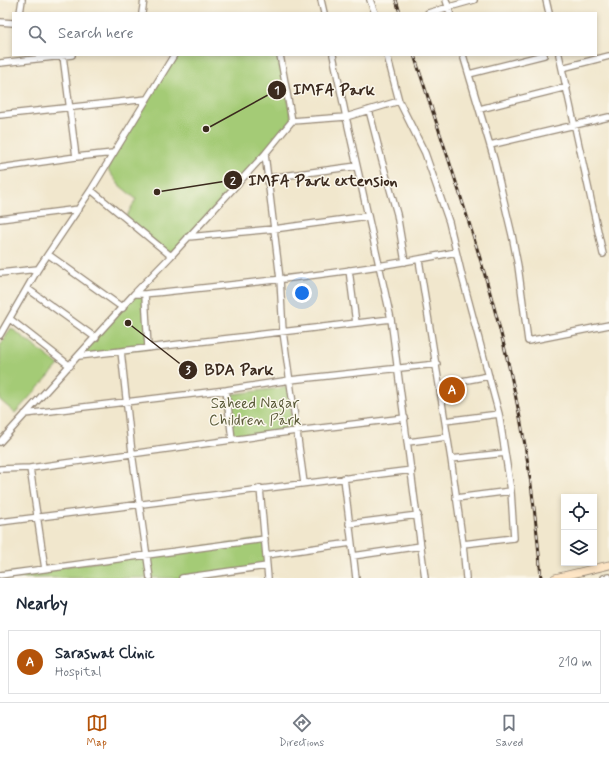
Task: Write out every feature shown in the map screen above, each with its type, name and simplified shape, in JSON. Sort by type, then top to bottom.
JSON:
[{"type":"street","points":[[20,12],[22,0]]},
{"type":"street","points":[[142,12],[144,0]]},
{"type":"street","points":[[321,0],[324,12]]},
{"type":"street","points":[[370,0],[375,12]]},
{"type":"street","points":[[446,0],[449,10]]},
{"type":"street","points":[[435,12],[449,10],[474,0]]},
{"type":"street","points":[[546,0],[549,12]]},
{"type":"street","points":[[0,22],[12,23]]},
{"type":"street","points":[[0,63],[63,56],[76,157]]},
{"type":"street","points":[[0,335],[2,328],[10,319],[38,269],[79,209],[173,56]]},
{"type":"street","points":[[280,56],[292,121]]},
{"type":"street","points":[[333,56],[391,319],[425,578]]},
{"type":"street","points":[[387,56],[399,102],[425,154],[449,222],[499,414],[511,491],[514,538],[463,544]]},
{"type":"street","points":[[463,56],[490,145],[518,266],[528,341],[608,326]]},
{"type":"street","points":[[469,74],[540,56]]},
{"type":"street","points":[[559,56],[603,254]]},
{"type":"street","points":[[562,68],[609,56]]},
{"type":"street","points":[[480,109],[567,87]]},
{"type":"street","points":[[0,116],[146,99]]},
{"type":"street","points":[[0,442],[96,338],[134,294],[265,154],[292,121],[346,116],[399,102]]},
{"type":"street","points":[[369,110],[397,214],[405,262]]},
{"type":"street","points":[[490,145],[609,117]]},
{"type":"street","points":[[0,168],[76,157],[113,154]]},
{"type":"street","points":[[265,154],[280,279],[283,332],[304,483]]},
{"type":"street","points":[[268,178],[357,166]]},
{"type":"street","points":[[91,190],[171,256]]},
{"type":"street","points":[[0,219],[79,209]]},
{"type":"street","points":[[188,237],[274,229],[368,216]]},
{"type":"street","points":[[134,294],[146,294],[349,270],[419,260],[456,252]]},
{"type":"street","points":[[49,255],[123,308]]},
{"type":"street","points":[[419,260],[437,364],[463,544],[466,578]]},
{"type":"street","points":[[0,273],[38,269]]},
{"type":"street","points":[[349,270],[356,323]]},
{"type":"street","points":[[28,289],[96,338]]},
{"type":"street","points":[[146,294],[148,348]]},
{"type":"street","points":[[10,319],[70,366]]},
{"type":"street","points":[[79,356],[391,319]]},
{"type":"street","points":[[121,351],[132,453],[150,578]]},
{"type":"street","points":[[25,414],[226,390],[290,380],[437,364]]},
{"type":"street","points":[[440,385],[489,376]]},
{"type":"street","points":[[226,390],[232,439]]},
{"type":"street","points":[[445,421],[499,414]]},
{"type":"street","points":[[0,469],[30,468],[232,439],[404,418]]},
{"type":"street","points":[[408,442],[447,437]]},
{"type":"street","points":[[451,459],[505,453]]},
{"type":"street","points":[[30,468],[45,569]]},
{"type":"street","points":[[0,522],[412,470]]},
{"type":"street","points":[[344,478],[356,578]]},
{"type":"street","points":[[260,488],[268,578]]},
{"type":"street","points":[[456,498],[511,491]]},
{"type":"street","points":[[349,524],[418,516]]},
{"type":"street","points":[[0,576],[265,539]]},
{"type":"street","points":[[266,555],[351,543]]},
{"type":"street","points":[[353,556],[421,546]]},
{"type":"street","points":[[555,578],[609,565]]},
{"type":"street","points":[[182,578],[267,566]]},
{"type":"street","points":[[604,578],[609,577]]},
{"type":"green space","points":[[175,56],[280,56],[292,121],[171,256],[125,219],[136,199],[119,185],[108,170],[113,153]]},
{"type":"green space","points":[[134,294],[145,294],[148,348],[79,356]]},
{"type":"green space","points":[[11,328],[59,365],[15,413],[0,400],[0,346]]},
{"type":"green space","name":"Saheed Nagar Children Park","points":[[288,387],[293,429],[232,437],[227,395]]},
{"type":"green space","points":[[265,539],[267,566],[184,578],[0,578],[0,575]]},
{"type":"railway","points":[[396,0],[400,12]]},
{"type":"railway","points":[[414,56],[481,263],[504,347],[519,412],[527,459],[537,530],[541,578]]},
{"type":"place","name":"IMFA Park","points":[[206,129]]},
{"type":"place","name":"IMFA Park extension","points":[[157,192]]},
{"type":"place","name":"BDA Park","points":[[128,323]]},
{"type":"place","name":"Saraswat Clinic","points":[[452,390]]}]
